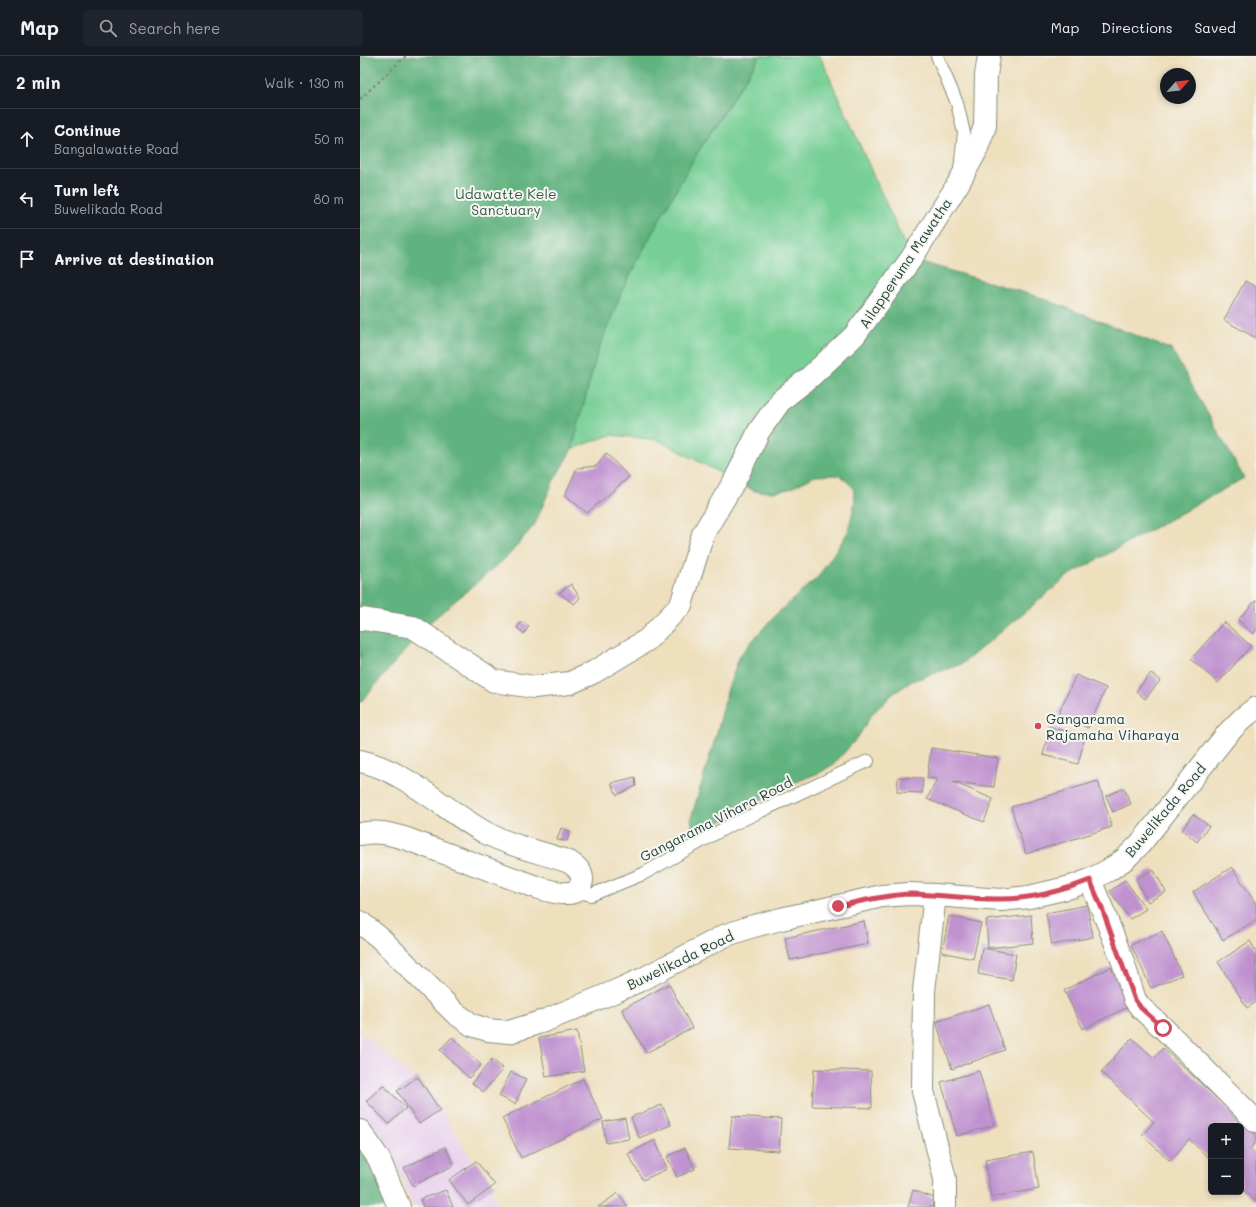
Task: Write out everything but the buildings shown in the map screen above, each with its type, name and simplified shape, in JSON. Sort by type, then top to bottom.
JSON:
[{"type":"main road","name":"Ailapperuma Mawatha","points":[[360,620],[363,619],[413,627],[494,681],[534,687],[570,684],[594,672],[647,640],[681,606],[703,534],[735,480],[759,431],[781,400],[810,377],[854,336],[911,259],[958,184],[975,153],[985,126],[986,76],[989,56]]},
{"type":"main road","name":"Buwelikada Road","points":[[360,922],[381,939],[455,1013],[472,1025],[488,1030],[509,1032],[544,1022],[602,997],[643,979],[724,936],[750,927],[882,896],[909,894],[1000,900],[1028,897],[1071,887],[1090,880],[1109,870],[1125,859],[1159,822],[1228,733],[1256,708]]},
{"type":"main road","points":[[360,761],[370,763],[390,772],[467,822],[506,843],[570,862],[581,874],[582,881],[576,891],[569,893],[536,888],[407,839],[377,832],[360,834]]},
{"type":"main road","points":[[1090,880],[1106,918],[1135,1000],[1141,1008],[1256,1121]]},
{"type":"main road","points":[[935,895],[924,991],[923,1091],[945,1179],[945,1207]]},
{"type":"main road","points":[[360,1131],[379,1159],[399,1207]]},
{"type":"lane","points":[[937,56],[957,103],[964,133],[958,184]]},
{"type":"lane","name":"Gangarama Vihara Road","points":[[576,891],[591,895],[643,874],[727,827],[868,761]]},
{"type":"path","points":[[360,99],[406,56]]},
{"type":"shaded area","points":[[360,1032],[432,1094],[500,1207],[414,1207],[394,1159],[360,1114]]},
{"type":"green space","name":"Udawatte Kele Sanctuary","points":[[360,56],[760,56],[693,160],[622,291],[597,353],[572,449],[553,482],[535,524],[508,556],[428,624],[360,703]]},
{"type":"green space","points":[[760,56],[820,56],[911,259],[726,476],[658,440],[610,435],[572,449],[597,353],[622,291],[693,160]]},
{"type":"green space","points":[[911,259],[1042,298],[1172,350],[1244,478],[1068,576],[962,664],[912,681],[893,694],[872,714],[858,737],[834,764],[821,772],[789,785],[703,831],[693,832],[691,818],[718,729],[728,688],[740,655],[775,615],[818,577],[848,532],[855,501],[853,487],[839,475],[815,476],[789,489],[772,492],[754,491],[735,480],[759,431]]},
{"type":"green space","points":[[360,1148],[375,1172],[390,1207],[360,1207]]},
{"type":"place","name":"Gangarama Rajamaha Viharaya","points":[[1038,726]]},
{"type":"route","points":[[838,906],[882,896],[909,894],[1000,900],[1028,897],[1071,887],[1090,880],[1103,911],[1135,1000],[1141,1008],[1163,1028]]}]
